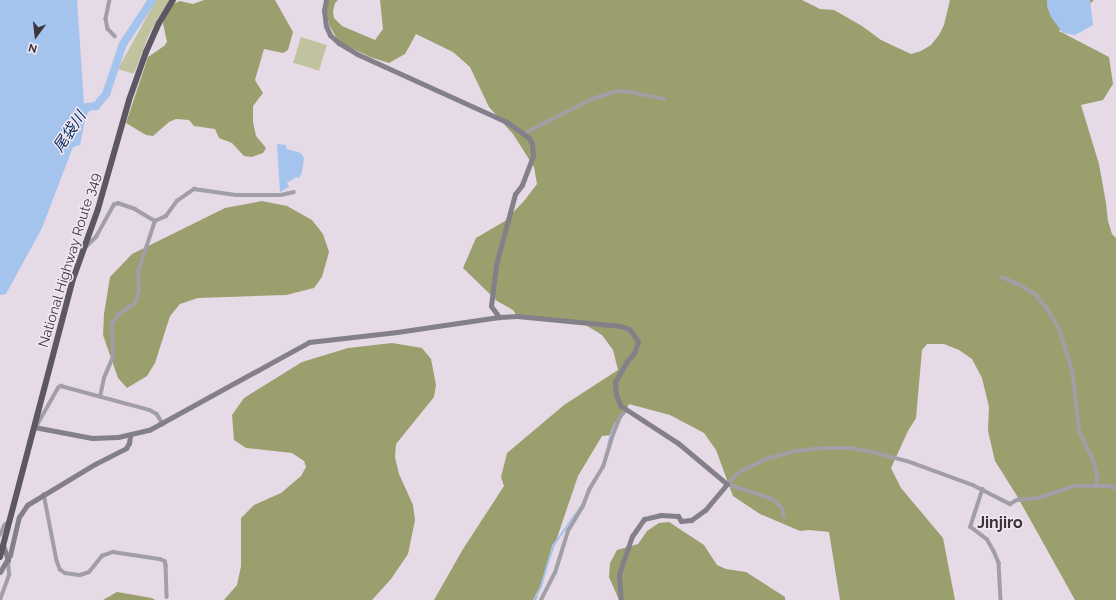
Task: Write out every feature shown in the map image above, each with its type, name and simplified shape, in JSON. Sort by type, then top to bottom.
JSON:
[{"type":"highway","name":"National Highway Route 349","points":[[0,557],[73,280],[98,209],[129,100],[146,52],[159,23],[173,0]]},
{"type":"street","points":[[110,0],[106,19],[108,29],[116,36]]},
{"type":"street","points":[[326,0],[324,10],[326,26],[330,34],[339,43],[358,54],[507,122],[529,138],[532,144],[533,156],[522,184],[515,194],[496,265],[491,306],[499,317]]},
{"type":"street","points":[[523,134],[592,99],[616,91],[631,92],[664,100]]},
{"type":"street","points":[[100,397],[104,378],[112,362],[112,324],[118,315],[135,303],[137,299],[139,290],[138,272],[155,221],[166,216],[177,201],[194,189],[236,195],[280,195],[294,192]]},
{"type":"street","points":[[84,249],[87,248],[96,237],[116,203],[135,209],[155,221]]},
{"type":"street","points":[[1002,277],[1035,294],[1048,308],[1060,330],[1073,372],[1080,433],[1094,459],[1098,476],[1097,486]]},
{"type":"street","points":[[163,424],[155,412],[64,386],[59,387],[35,427],[92,438],[130,436],[163,424],[309,342],[397,332],[499,317],[550,318],[621,326],[629,329],[638,341],[634,354],[627,361],[615,382],[616,395],[621,406],[678,443],[727,484],[773,499],[783,509],[784,517]]},
{"type":"street","points":[[541,600],[555,573],[568,531],[584,506],[589,490],[603,467],[620,417],[626,410]]},
{"type":"street","points":[[0,572],[8,560],[19,517],[27,505],[126,448],[129,443],[130,436]]},
{"type":"street","points":[[622,600],[619,574],[632,536],[644,519],[661,515],[678,516],[680,521],[691,520],[705,510],[727,484],[741,471],[768,458],[796,451],[824,448],[852,448],[873,452],[925,466],[983,489],[1010,504],[1017,500],[1039,498],[1074,486],[1116,488]]},
{"type":"street","points":[[983,489],[971,527],[987,539],[994,551],[998,563],[1001,600]]},
{"type":"street","points":[[44,494],[57,561],[60,569],[65,573],[80,575],[89,572],[102,556],[112,552],[160,559],[164,561],[166,565],[167,597]]},
{"type":"street","points":[[0,535],[4,526],[10,521]]},
{"type":"street","points":[[0,600],[9,575],[8,560],[3,544]]},
{"type":"green space","points":[[156,0],[170,0],[148,37],[134,74],[118,69]]},
{"type":"green space","points":[[204,0],[275,0],[293,32],[288,50],[283,53],[264,49],[255,80],[263,93],[253,106],[253,122],[256,136],[266,148],[263,153],[252,157],[244,156],[232,143],[219,138],[215,129],[194,126],[189,120],[176,119],[169,122],[153,136],[146,135],[126,123],[148,57],[164,46],[167,42],[163,23],[164,16],[173,4],[180,1],[193,4]]},
{"type":"green space","points":[[328,0],[338,0],[335,3],[333,11],[334,18],[342,26],[375,40],[383,29],[380,0],[802,0],[820,9],[834,10],[862,26],[881,40],[911,54],[921,51],[931,45],[939,35],[944,25],[950,0],[1094,0],[1059,31],[1109,57],[1113,84],[1103,100],[1081,105],[1099,164],[1108,221],[1112,234],[1116,238],[1116,600],[1075,600],[1017,496],[995,461],[988,431],[989,407],[982,378],[972,359],[959,350],[944,344],[927,344],[922,350],[916,418],[908,431],[891,468],[901,488],[943,538],[955,600],[840,600],[829,532],[809,530],[800,531],[760,514],[733,496],[716,450],[704,433],[670,415],[629,404],[613,435],[602,436],[578,476],[536,600],[434,600],[463,549],[504,486],[501,477],[507,453],[564,405],[618,370],[613,350],[602,335],[579,321],[517,316],[513,310],[497,301],[463,268],[476,238],[505,221],[524,201],[537,184],[534,167],[513,134],[489,107],[470,67],[453,52],[416,34],[405,54],[389,63],[370,57],[339,42],[329,25],[326,7]]},
{"type":"green space","points":[[301,37],[327,45],[319,71],[293,63]]},
{"type":"green space","points":[[262,201],[287,206],[312,220],[323,234],[329,252],[322,277],[314,288],[286,295],[198,298],[180,304],[170,316],[155,363],[147,376],[127,388],[118,378],[103,335],[104,314],[110,277],[132,254],[225,208]]},
{"type":"green space","points":[[392,343],[422,348],[431,359],[436,385],[434,397],[396,444],[395,457],[399,474],[413,505],[415,520],[408,554],[391,579],[372,600],[224,600],[237,585],[241,566],[241,518],[254,505],[281,493],[301,476],[306,467],[304,461],[292,453],[246,448],[234,440],[232,415],[244,398],[302,362],[348,348]]},
{"type":"green space","points":[[669,522],[704,545],[717,565],[726,569],[746,572],[785,597],[785,600],[619,600],[609,577],[610,563],[617,550],[638,544],[647,531],[659,523]]},
{"type":"green space","points":[[117,592],[152,598],[155,600],[103,600]]},
{"type":"water","points":[[0,0],[77,0],[86,115],[80,145],[73,147],[42,228],[6,294],[0,295]]},
{"type":"water","points":[[1047,0],[1090,0],[1093,25],[1075,35],[1063,33],[1051,17],[1047,6]]},
{"type":"water","points":[[277,144],[286,145],[287,149],[301,153],[304,158],[302,172],[299,178],[296,177],[287,183],[289,187],[280,192]]},
{"type":"waterway","name":"尾袋川","points":[[79,120],[87,107],[96,106],[106,94],[123,44],[152,0]]},
{"type":"waterway","points":[[608,445],[615,424]]},
{"type":"waterway","points":[[534,600],[541,587],[553,546],[580,508]]},
{"type":"district","name":"Jinjiro","points":[[1000,523]]}]
